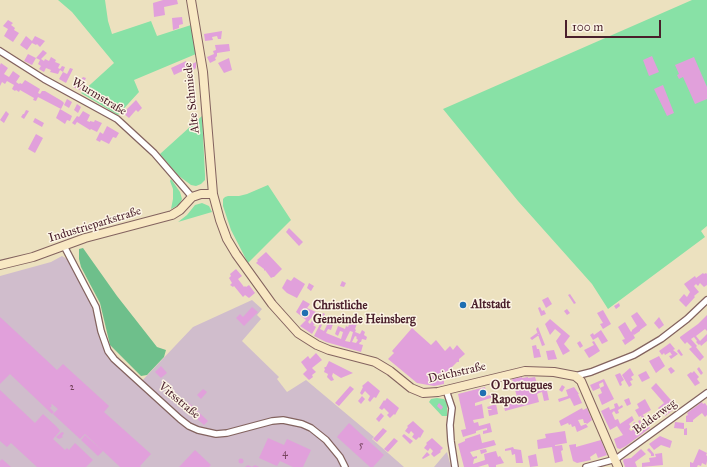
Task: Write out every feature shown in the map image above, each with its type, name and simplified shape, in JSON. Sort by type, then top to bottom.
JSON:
[{"type":"street","name":"Alte Schmiede","points":[[191,0],[203,72],[213,194]]},
{"type":"street","name":"Wurmstraße","points":[[0,51],[44,80],[117,119],[154,153],[192,197]]},
{"type":"street","points":[[192,197],[201,194],[213,194]]},
{"type":"street","name":"Deichstraße","points":[[213,194],[227,239],[236,254],[272,304],[298,333],[329,350],[375,362],[390,371],[411,388],[422,393],[438,392],[525,371],[547,371],[575,376],[591,372],[634,355],[661,339],[687,319],[707,300]]},
{"type":"street","name":"Industrieparkstraße","points":[[0,265],[33,256],[85,238],[172,215],[180,210],[192,197]]},
{"type":"street","name":"Vitsstraße","points":[[64,246],[96,307],[101,331],[108,352],[180,419],[189,426],[198,430],[216,434],[232,432],[272,421],[283,420],[302,424],[311,428],[326,440],[340,457],[345,467]]},
{"type":"street","points":[[575,376],[581,381],[617,463],[586,467]]},
{"type":"street","points":[[446,390],[452,408],[450,425],[455,467]]},
{"type":"street","name":"Belderweg","points":[[617,463],[707,392]]},
{"type":"shaded area","points":[[62,256],[67,259],[89,300],[101,343],[108,358],[138,385],[193,327],[252,300],[262,309],[257,315],[261,319],[242,341],[279,377],[277,379],[287,392],[306,380],[374,437],[372,439],[404,467],[0,467],[0,276],[51,262]]},
{"type":"shaded area","points":[[447,452],[451,467],[434,467],[445,454]]},
{"type":"green space","points":[[58,0],[105,0],[108,21],[112,34],[151,21],[157,36],[191,25],[196,54],[134,80],[139,92],[118,115],[81,93],[114,63],[72,12]]},
{"type":"green space","points":[[692,0],[707,0],[707,226],[701,231],[705,237],[608,309],[592,284],[518,201],[443,109]]},
{"type":"green space","points":[[202,116],[205,180],[196,186],[191,185],[179,176],[160,154]]},
{"type":"green space","points":[[171,179],[180,192],[182,199],[179,205],[171,209],[173,189],[170,181]]},
{"type":"green space","points":[[268,185],[291,220],[248,263],[231,230],[223,206],[223,199],[228,196],[247,194]]},
{"type":"green space","points":[[202,203],[209,206],[212,212],[178,222],[187,215],[195,205]]},
{"type":"green space","points":[[83,248],[117,296],[157,347],[166,350],[164,357],[147,375],[141,376],[110,345],[100,303],[81,267],[79,249]]},
{"type":"green space","points":[[431,399],[444,399],[446,401],[447,416],[442,416],[429,402]]},
{"type":"building","points":[[163,0],[177,0],[178,4],[164,7],[165,15],[154,17],[153,3]]},
{"type":"building","points":[[182,17],[183,24],[179,25],[179,28],[173,30],[172,18]]},
{"type":"building","points":[[8,20],[13,23],[11,25],[15,28],[14,30],[19,33],[13,42],[4,36],[8,29],[3,26]]},
{"type":"building","points":[[222,31],[221,39],[218,39],[217,36],[212,37],[213,40],[205,41],[204,34]]},
{"type":"building","points":[[26,36],[32,41],[35,36],[45,41],[40,47],[37,44],[32,43],[27,50],[20,45]]},
{"type":"building","points":[[229,44],[230,51],[217,53],[215,58],[216,60],[210,63],[207,57],[214,54],[213,51],[216,50],[215,45]]},
{"type":"building","points":[[43,50],[47,53],[41,59],[44,61],[45,59],[49,61],[51,57],[56,60],[55,62],[60,64],[58,68],[60,69],[62,66],[65,67],[63,72],[60,70],[58,74],[50,72],[51,70],[46,68],[44,72],[39,69],[41,66],[38,64],[40,60],[36,58]]},
{"type":"building","points":[[28,54],[36,58],[32,65],[24,61]]},
{"type":"building","points":[[652,56],[659,72],[649,76],[643,60]]},
{"type":"building","points":[[694,57],[707,87],[707,99],[695,104],[683,77],[679,79],[677,75],[679,74],[675,65]]},
{"type":"building","points":[[229,58],[232,70],[224,73],[218,63]]},
{"type":"building","points":[[186,61],[189,68],[174,75],[171,68]]},
{"type":"building","points":[[196,62],[196,68],[192,71],[190,65]]},
{"type":"building","points":[[1,63],[8,68],[4,74],[9,77],[13,71],[20,76],[16,82],[19,84],[22,84],[25,80],[40,89],[38,93],[40,94],[42,91],[45,91],[62,101],[64,103],[61,109],[38,97],[36,101],[33,100],[34,98],[20,90],[19,92],[16,90],[15,91],[12,89],[14,85],[7,81],[5,84],[2,82],[0,86]]},
{"type":"building","points":[[70,68],[73,69],[66,83],[59,79],[63,72],[67,74]]},
{"type":"building","points":[[83,77],[86,78],[80,90],[73,87],[77,80],[80,81]]},
{"type":"building","points":[[663,85],[674,113],[667,116],[654,89]]},
{"type":"building","points":[[67,99],[72,102],[69,108],[64,105]]},
{"type":"building","points":[[136,100],[142,108],[138,112],[136,110],[129,118],[123,113]]},
{"type":"building","points":[[77,104],[81,107],[78,113],[74,110]]},
{"type":"building","points":[[60,109],[72,116],[70,121],[67,120],[65,124],[56,118]]},
{"type":"building","points":[[26,110],[29,111],[24,119],[21,117]]},
{"type":"building","points":[[6,111],[9,114],[4,123],[0,120]]},
{"type":"building","points":[[83,111],[90,115],[87,121],[94,122],[95,120],[102,123],[97,132],[91,129],[90,130],[77,122],[75,125],[72,123]]},
{"type":"building","points":[[35,118],[44,123],[42,127],[33,122]]},
{"type":"building","points":[[107,126],[119,133],[116,138],[113,137],[109,144],[101,140],[100,142],[96,140],[100,132],[103,134]]},
{"type":"building","points":[[36,134],[43,138],[35,153],[28,149]]},
{"type":"building","points":[[289,228],[303,242],[299,246],[286,232]]},
{"type":"building","points":[[266,252],[282,269],[271,278],[265,270],[264,271],[264,269],[256,263],[258,261],[257,260]]},
{"type":"building","points":[[236,269],[242,276],[238,279],[244,287],[249,285],[255,293],[249,298],[245,295],[243,297],[234,286],[233,287],[230,285],[232,283],[229,278],[231,276],[230,274]]},
{"type":"building","points":[[703,273],[707,274],[707,285],[704,287],[700,283],[698,286],[696,284],[694,286],[699,292],[686,307],[679,300],[684,294],[687,297],[690,292],[684,284],[695,276],[696,278]]},
{"type":"building","points":[[294,277],[305,284],[297,298],[287,293],[282,288],[287,279],[291,281]]},
{"type":"building","points":[[342,281],[346,283],[344,287],[340,286]]},
{"type":"building","points":[[309,283],[314,286],[311,291],[307,288]]},
{"type":"building","points":[[570,294],[576,303],[574,304],[568,295]]},
{"type":"building","points":[[548,297],[552,304],[546,308],[542,300]]},
{"type":"building","points":[[303,300],[310,304],[307,308],[316,312],[308,322],[310,324],[317,312],[319,313],[318,315],[321,316],[323,313],[325,314],[322,319],[328,322],[330,319],[334,321],[331,330],[328,329],[326,333],[341,339],[343,332],[340,331],[338,336],[335,334],[338,326],[345,329],[346,326],[348,327],[353,316],[359,318],[355,332],[360,334],[362,330],[365,332],[364,335],[367,337],[366,340],[362,339],[359,344],[363,345],[361,352],[326,342],[314,336],[320,324],[322,325],[320,329],[324,331],[327,325],[317,321],[313,325],[316,327],[312,334],[300,326],[306,320],[296,312]],"holes":[[[350,331],[353,332],[350,342],[345,341]],[[355,336],[358,340],[356,343],[352,342]]]},
{"type":"building","points":[[619,303],[620,306],[616,309],[614,306]]},
{"type":"building","points":[[252,307],[258,312],[244,326],[236,318],[240,314],[243,317]]},
{"type":"building","points":[[540,307],[546,314],[541,316],[538,308]]},
{"type":"building","points":[[567,309],[570,313],[567,315],[564,311]]},
{"type":"building","points":[[603,310],[611,324],[603,329],[600,324],[603,323],[597,313]]},
{"type":"building","points":[[637,312],[647,325],[634,335],[633,334],[635,338],[625,345],[622,340],[625,339],[618,327],[625,322],[631,332],[637,326],[631,316]]},
{"type":"building","points":[[707,315],[707,331],[705,329],[696,336],[700,341],[707,334],[707,341],[701,346],[696,342],[697,341],[694,337],[691,339],[704,357],[700,361],[689,349],[692,347],[687,342],[685,344],[680,337],[698,324]]},
{"type":"building","points":[[0,317],[57,370],[63,364],[109,406],[104,412],[151,454],[140,466],[141,467],[120,467],[85,434],[80,439],[53,414],[58,409],[52,404],[50,408],[54,412],[52,414],[10,374],[0,384]]},
{"type":"building","points":[[659,317],[664,325],[659,329],[654,323]]},
{"type":"building","points":[[550,319],[570,336],[564,344],[570,351],[563,355],[556,341],[561,334],[555,329],[550,335],[545,324]]},
{"type":"building","points":[[538,327],[545,345],[542,346],[536,329]]},
{"type":"building","points":[[412,328],[431,345],[436,340],[445,351],[450,346],[453,350],[457,345],[465,354],[459,359],[459,362],[457,362],[444,375],[444,384],[434,386],[417,383],[388,359],[394,353],[392,351]]},
{"type":"building","points":[[601,330],[608,341],[602,344],[598,337],[593,340],[590,335],[593,333],[594,335]]},
{"type":"building","points":[[537,333],[539,335],[532,340],[530,338]]},
{"type":"building","points":[[580,341],[583,346],[580,348],[577,343]]},
{"type":"building","points":[[594,341],[600,351],[589,358],[584,350],[594,345],[592,342]]},
{"type":"building","points":[[670,343],[675,349],[673,350],[678,354],[671,359],[669,356],[672,355],[670,352],[662,355],[659,351]]},
{"type":"building","points":[[536,345],[537,349],[539,349],[541,357],[534,358],[532,346]]},
{"type":"building","points":[[679,349],[683,355],[681,356],[677,351]]},
{"type":"building","points":[[554,350],[557,359],[548,360],[546,351]]},
{"type":"building","points":[[316,353],[322,360],[312,368],[316,372],[309,380],[303,374],[307,370],[301,362],[308,356],[310,359]]},
{"type":"building","points":[[659,356],[665,366],[656,373],[649,361]]},
{"type":"building","points":[[329,361],[353,373],[341,378],[333,373],[332,376],[334,380],[331,381],[327,377],[328,374],[324,372],[324,368]]},
{"type":"building","points":[[161,366],[167,373],[161,378],[155,372]]},
{"type":"building","points":[[671,367],[675,371],[671,374],[668,369]]},
{"type":"building","points":[[699,367],[703,373],[701,375],[697,369]]},
{"type":"building","points":[[630,368],[634,375],[631,377],[633,380],[630,381],[632,385],[629,387],[622,375]]},
{"type":"building","points":[[646,371],[650,378],[642,382],[638,375]]},
{"type":"building","points":[[694,371],[699,377],[697,379],[700,383],[695,386],[687,375]]},
{"type":"building","points":[[620,373],[624,380],[621,382],[622,385],[620,386],[615,375]]},
{"type":"building","points":[[535,377],[540,387],[546,386],[549,400],[544,401],[542,392],[537,394],[539,402],[505,411],[503,402],[513,400],[512,398],[517,397],[512,379]]},
{"type":"building","points":[[604,379],[614,399],[602,405],[598,395],[602,393],[600,388],[593,391],[590,385]],"holes":[[[603,382],[604,386],[600,388],[599,384]]]},
{"type":"building","points":[[368,381],[380,391],[376,398],[374,397],[370,402],[368,400],[370,396],[365,391],[362,395],[360,393],[363,387],[362,386]]},
{"type":"building","points":[[656,383],[677,407],[665,416],[658,408],[664,403],[651,388]]},
{"type":"building","points":[[562,385],[565,387],[562,392],[559,390]]},
{"type":"building","points":[[350,386],[354,389],[339,406],[335,403]]},
{"type":"building","points":[[485,387],[487,396],[493,394],[494,397],[475,403],[475,406],[482,404],[484,418],[473,420],[474,423],[478,422],[479,426],[490,423],[492,432],[483,434],[483,431],[487,430],[487,428],[463,437],[461,430],[466,429],[458,394]]},
{"type":"building","points":[[574,387],[579,394],[582,403],[574,406],[570,398],[559,402],[558,399],[568,396],[566,390]]},
{"type":"building","points":[[203,389],[207,392],[201,399],[197,395]]},
{"type":"building","points":[[0,390],[35,423],[43,414],[60,431],[53,439],[65,450],[67,448],[69,450],[75,443],[93,460],[86,467],[37,467],[11,443],[7,447],[0,441]]},
{"type":"building","points":[[362,396],[365,399],[361,404],[358,401]]},
{"type":"building","points":[[387,398],[399,408],[395,415],[394,414],[390,418],[387,415],[389,413],[384,408],[382,410],[379,408]]},
{"type":"building","points":[[629,398],[631,404],[627,406],[624,400]]},
{"type":"building","points":[[645,399],[651,410],[639,417],[635,410],[639,408],[637,404]]},
{"type":"building","points":[[702,402],[707,406],[707,415],[705,417],[702,413],[693,420],[693,422],[686,422],[686,416],[688,415],[687,413]]},
{"type":"building","points":[[189,403],[208,421],[204,425],[185,408]]},
{"type":"building","points":[[439,403],[443,407],[441,410],[437,406]]},
{"type":"building","points":[[617,403],[619,407],[622,405],[623,407],[618,410],[619,413],[616,414],[614,411],[612,413],[615,420],[618,419],[620,424],[632,416],[634,420],[629,424],[631,427],[629,429],[631,431],[636,428],[633,423],[635,422],[637,427],[640,425],[638,421],[640,420],[642,424],[644,422],[641,416],[643,415],[650,428],[620,449],[617,448],[614,439],[623,435],[617,426],[610,430],[601,411],[609,407],[610,410],[615,408],[614,404]]},
{"type":"building","points":[[496,404],[498,414],[489,416],[488,410],[492,410],[488,409],[487,407]]},
{"type":"building","points":[[582,408],[583,410],[587,408],[592,420],[587,424],[584,423],[583,419],[578,420],[581,426],[586,424],[588,427],[577,432],[575,426],[572,427],[571,424],[569,425],[568,423],[561,426],[559,421]]},
{"type":"building","points":[[381,413],[384,416],[379,422],[376,419]]},
{"type":"building","points":[[413,421],[424,431],[420,438],[419,437],[416,440],[412,437],[414,434],[411,431],[409,434],[405,431],[408,427],[407,426]]},
{"type":"building","points":[[675,422],[684,423],[684,429],[674,428]]},
{"type":"building","points":[[349,423],[384,455],[373,467],[370,467],[337,437]]},
{"type":"building","points":[[383,428],[387,431],[377,442],[373,439]]},
{"type":"building","points":[[687,428],[687,435],[684,435],[684,429]]},
{"type":"building","points":[[565,431],[567,443],[555,445],[562,445],[563,450],[561,451],[563,461],[555,463],[552,447],[538,449],[537,440],[546,438],[545,434]]},
{"type":"building","points":[[62,432],[64,433],[62,436],[63,437],[59,439],[56,437]]},
{"type":"building","points":[[404,434],[413,441],[410,444],[402,436]]},
{"type":"building","points":[[480,434],[482,443],[494,440],[496,445],[470,452],[473,457],[477,456],[477,458],[474,459],[473,464],[485,460],[484,454],[496,451],[498,457],[500,456],[504,463],[496,465],[496,467],[489,467],[488,464],[478,467],[464,467],[458,444],[465,441],[465,439]]},
{"type":"building","points":[[85,435],[103,451],[98,456],[81,440]]},
{"type":"building","points":[[660,436],[672,441],[670,448],[661,445],[654,450],[649,444]]},
{"type":"building","points":[[268,438],[284,445],[287,439],[311,450],[303,467],[293,467],[280,461],[277,466],[259,458]]},
{"type":"building","points":[[394,438],[398,441],[388,452],[384,449]]},
{"type":"building","points":[[432,438],[443,448],[440,451],[441,452],[434,457],[431,454],[433,451],[430,448],[428,451],[424,448],[427,444],[426,443]]},
{"type":"building","points":[[601,440],[607,455],[598,458],[596,453],[590,457],[591,460],[577,463],[573,461],[569,445],[576,444],[576,447]]},
{"type":"building","points":[[513,447],[514,449],[521,450],[523,463],[516,463],[515,454],[512,455],[511,450],[505,451],[505,449]]},
{"type":"building","points":[[649,448],[654,456],[651,456],[647,450]]},
{"type":"building","points":[[486,449],[487,452],[481,454],[480,450]]},
{"type":"building","points":[[641,449],[646,454],[635,462],[637,467],[625,467],[623,461],[624,459],[631,458]]},
{"type":"building","points":[[699,449],[707,453],[706,465],[702,463],[701,466],[698,465],[697,467],[690,467],[690,462],[693,463]]},
{"type":"building","points":[[195,450],[211,465],[209,467],[179,467]]},
{"type":"building","points":[[427,452],[430,455],[423,459],[422,458]]},
{"type":"building","points":[[662,453],[663,465],[642,467],[642,463],[650,462],[649,458],[656,457],[655,454]]},
{"type":"building","points":[[536,454],[538,466],[530,467],[528,456]]},
{"type":"building","points":[[2,459],[11,467],[0,467],[0,461]]},
{"type":"building","points":[[239,459],[243,459],[243,463],[239,463]]},
{"type":"place","name":"Altstadt","points":[[463,305]]},
{"type":"place","name":"Christliche Gemeinde Heinsberg","points":[[305,313]]},
{"type":"place","name":"O Portugues Raposo","points":[[483,393]]}]
